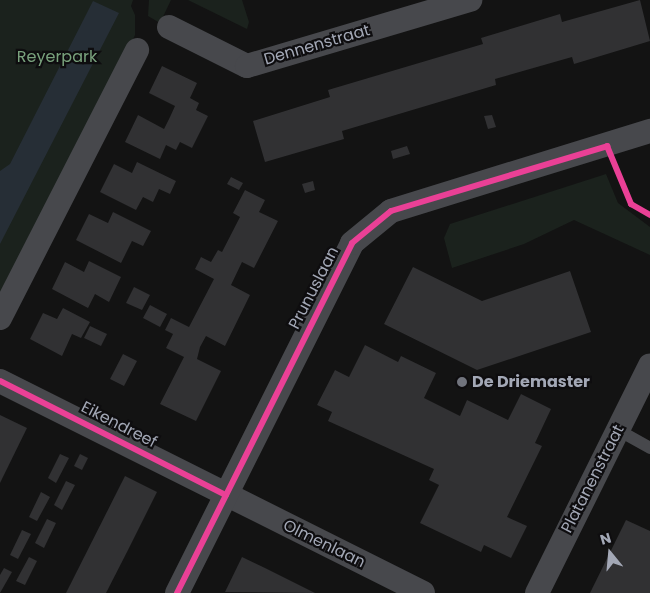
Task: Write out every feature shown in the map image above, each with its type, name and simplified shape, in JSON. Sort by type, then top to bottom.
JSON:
[{"type":"street","name":"Dennenstraat","points":[[168,27],[247,66],[470,0]]},
{"type":"street","points":[[0,318],[137,50]]},
{"type":"street","name":"Prunuslaan","points":[[177,593],[352,243],[391,211],[650,131]]},
{"type":"street","name":"Platanenstraat","points":[[537,593],[650,365]]},
{"type":"street","name":"Eikendreef","points":[[0,381],[226,495]]},
{"type":"street","name":"Olmenlaan","points":[[226,495],[423,593]]},
{"type":"lane","points":[[618,430],[650,448]]},
{"type":"green space","name":"Reyerpark","points":[[0,0],[133,0],[131,6],[135,15],[135,35],[0,298]]},
{"type":"green space","points":[[149,0],[171,0],[160,23],[148,16]]},
{"type":"green space","points":[[188,0],[242,0],[249,22],[247,29]]},
{"type":"green space","points":[[606,174],[618,203],[650,227],[650,255],[574,220],[524,244],[452,268],[444,238],[450,224]]},
{"type":"shaded area","points":[[93,1],[119,13],[0,244],[0,171],[10,164]]},
{"type":"building","points":[[640,0],[650,41],[574,64],[572,57],[495,79],[496,85],[342,131],[344,139],[265,162],[253,121],[330,97],[328,90],[483,44],[481,38],[560,14],[562,22]]},
{"type":"building","points":[[162,66],[197,83],[190,98],[199,103],[196,110],[208,116],[192,148],[180,142],[176,150],[166,145],[160,159],[125,142],[138,115],[164,129],[170,117],[175,106],[149,93]]},
{"type":"building","points":[[492,115],[496,127],[488,129],[484,116]]},
{"type":"building","points":[[407,146],[410,154],[393,159],[391,151]]},
{"type":"building","points":[[137,162],[176,181],[170,194],[159,189],[153,202],[143,197],[136,210],[100,192],[114,164],[132,173]]},
{"type":"building","points":[[231,177],[243,183],[239,190],[227,184]]},
{"type":"building","points":[[313,181],[315,190],[305,193],[302,184]]},
{"type":"building","points":[[245,190],[265,200],[259,212],[278,221],[254,268],[242,262],[231,285],[250,295],[225,346],[206,336],[200,347],[197,359],[221,371],[196,421],[160,404],[184,357],[166,348],[173,334],[165,330],[171,318],[189,327],[214,279],[195,269],[201,257],[211,262],[218,250],[222,252],[240,217],[233,213]]},
{"type":"building","points":[[113,212],[151,231],[143,246],[132,241],[121,263],[76,240],[89,214],[108,223]]},
{"type":"building","points":[[89,261],[121,277],[109,302],[95,294],[88,308],[52,289],[65,262],[84,272]]},
{"type":"building","points":[[413,267],[482,301],[570,271],[591,332],[477,370],[384,324]]},
{"type":"building","points":[[134,287],[150,295],[142,310],[126,303]]},
{"type":"building","points":[[150,305],[167,314],[160,327],[143,318]]},
{"type":"building","points":[[63,308],[90,322],[81,338],[72,334],[62,356],[30,339],[43,313],[57,319]]},
{"type":"building","points":[[90,326],[107,334],[101,346],[84,338]]},
{"type":"building","points":[[365,345],[398,362],[401,356],[436,373],[424,398],[460,416],[467,400],[508,420],[521,394],[551,409],[535,443],[542,446],[507,517],[527,526],[511,558],[484,545],[481,552],[420,523],[439,485],[429,480],[434,469],[328,421],[332,412],[317,405],[335,370],[349,377]]},
{"type":"building","points":[[123,354],[137,361],[124,386],[110,379]]},
{"type":"building","points":[[0,415],[27,428],[0,483]]},
{"type":"building","points":[[60,454],[69,458],[56,483],[48,478]]},
{"type":"building","points":[[80,454],[88,458],[82,470],[74,466]]},
{"type":"building","points":[[125,476],[157,492],[128,550],[106,593],[66,593]]},
{"type":"building","points":[[66,481],[75,485],[62,510],[54,505]]},
{"type":"building","points":[[41,492],[50,497],[37,521],[29,517]]},
{"type":"building","points":[[47,519],[56,523],[44,548],[35,543]]},
{"type":"building","points":[[626,520],[650,531],[650,593],[590,593]]},
{"type":"building","points":[[22,530],[31,534],[18,559],[10,555]]},
{"type":"building","points":[[29,557],[37,561],[25,585],[16,581]]},
{"type":"building","points":[[242,557],[265,568],[315,593],[225,592]]},
{"type":"building","points":[[4,568],[12,572],[0,593],[0,575]]},
{"type":"cycle path","points":[[177,593],[352,243],[391,211],[607,146],[631,204],[650,215]]},
{"type":"cycle path","points":[[0,381],[226,495]]},
{"type":"place","name":"De Driemaster","points":[[462,382]]}]
